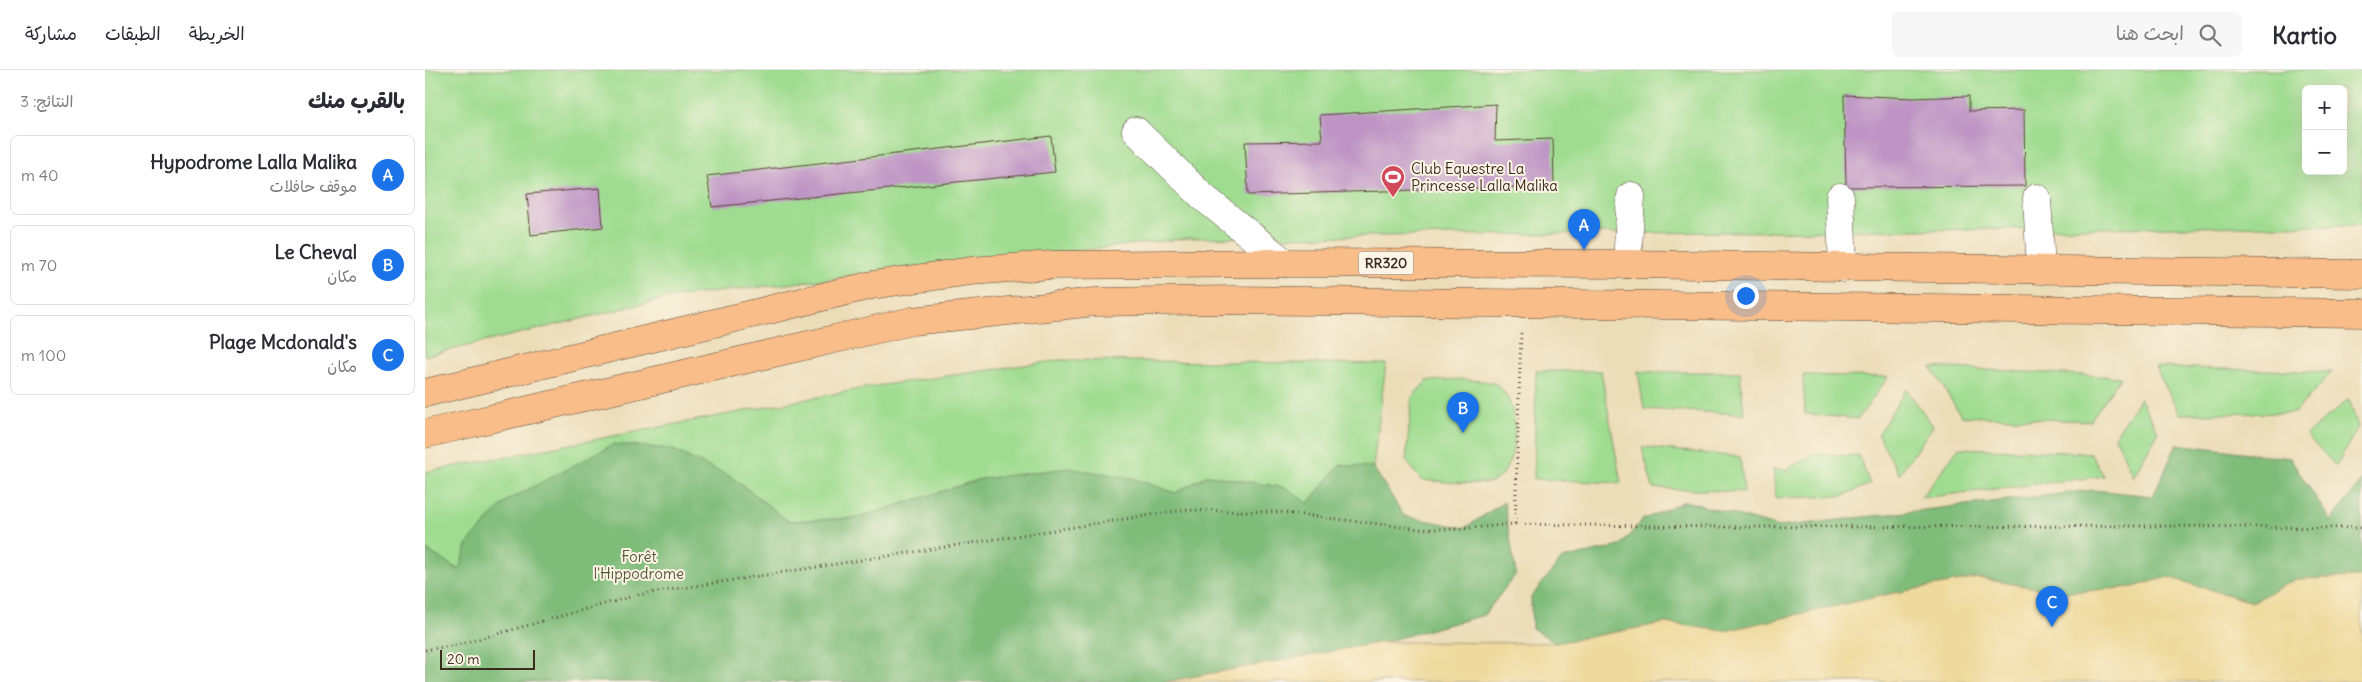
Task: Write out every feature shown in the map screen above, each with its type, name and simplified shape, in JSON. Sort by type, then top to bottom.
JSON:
[{"type":"highway","name":"RR320","points":[[425,393],[873,285],[971,271],[1052,265],[1285,262],[1627,264],[2362,274]]},
{"type":"highway","points":[[1229,264],[1231,300]]},
{"type":"highway","points":[[425,434],[912,321],[1095,302],[1231,300],[2362,313]]},
{"type":"street","points":[[1136,130],[1203,197],[1285,262]]},
{"type":"street","points":[[1627,264],[1631,196]]},
{"type":"street","points":[[1840,197],[1843,268]]},
{"type":"street","points":[[2037,198],[2041,270]]},
{"type":"path","points":[[1515,524],[1522,304]]},
{"type":"path","points":[[425,650],[457,645],[637,595],[1183,510],[1278,512],[1420,529],[1460,529],[1515,524],[1720,527],[2164,526],[2362,528]]},
{"type":"green space","name":"Club Equestre La Princesse Lalla Malika","points":[[425,70],[2362,70],[2362,225],[1189,238],[672,297],[425,356]]},
{"type":"green space","points":[[1060,360],[1386,364],[1373,467],[1340,465],[1308,503],[1286,488],[1208,475],[1175,493],[1132,478],[981,479],[858,518],[788,521],[733,478],[468,543],[459,570],[425,549],[425,472],[870,387]]},
{"type":"green space","points":[[1931,367],[2121,377],[2090,421],[1961,416]]},
{"type":"green space","points":[[2155,367],[2332,372],[2294,413],[2180,414]]},
{"type":"green space","points":[[1536,371],[1601,371],[1621,483],[1534,479]]},
{"type":"green space","points":[[1638,372],[1740,372],[1744,414],[1644,409]]},
{"type":"green space","points":[[1803,375],[1888,377],[1858,419],[1805,414]]},
{"type":"green space","points":[[1463,379],[1494,383],[1505,394],[1511,406],[1515,434],[1509,463],[1503,474],[1494,481],[1489,482],[1459,483],[1421,480],[1406,460],[1412,397],[1427,381]]},
{"type":"green space","points":[[1906,389],[1933,426],[1899,474],[1878,435]]},
{"type":"green space","points":[[2140,398],[2158,432],[2133,477],[2115,436]]},
{"type":"green space","points":[[2349,399],[2358,427],[2336,466],[2306,435]]},
{"type":"green space","name":"Forêt l'Hippodrome","points":[[614,444],[671,449],[733,478],[788,521],[858,518],[981,479],[1067,468],[1132,478],[1175,493],[1208,475],[1286,488],[1308,503],[1340,465],[1373,467],[1404,516],[1465,528],[1504,502],[1516,574],[1484,615],[1383,642],[1164,682],[425,682],[425,549],[459,570],[468,543],[506,501]]},
{"type":"green space","points":[[2177,444],[2290,458],[2331,521],[2362,480],[2362,577],[2296,579],[2252,602],[2168,577],[2134,587],[2064,593],[1978,578],[1894,593],[1725,631],[1665,623],[1556,643],[1532,628],[1531,597],[1562,559],[1620,546],[1642,520],[1685,501],[1779,527],[2093,490],[2153,496]]},
{"type":"green space","points":[[1642,447],[1740,457],[1744,492],[1653,488]]},
{"type":"green space","points":[[1959,448],[2090,453],[2104,476],[1921,498]]},
{"type":"green space","points":[[1815,454],[1859,456],[1870,484],[1842,496],[1776,498],[1773,469],[1785,470]]},
{"type":"sand","points":[[2168,577],[2252,602],[2296,579],[2362,577],[2362,682],[1164,682],[1383,642],[1556,643],[1665,623],[1725,631],[1894,593],[1978,578],[2064,593],[2134,587]]},
{"type":"building","points":[[1844,95],[1913,98],[1969,96],[1969,111],[2024,110],[2025,186],[1846,187]]},
{"type":"building","points":[[1496,104],[1495,141],[1553,139],[1554,186],[1248,195],[1245,142],[1322,141],[1320,115]]},
{"type":"building","points":[[1051,136],[1055,172],[712,207],[707,176]]},
{"type":"building","points":[[600,188],[603,227],[531,235],[527,194]]},
{"type":"place","name":"Club Equestre La Princesse Lalla Malika","points":[[1393,198]]},
{"type":"place","name":"Hypodrome Lalla Malika","points":[[1584,250]]},
{"type":"place","name":"Le Cheval","points":[[1463,433]]},
{"type":"place","name":"Plage Mcdonald's","points":[[2052,627]]}]
